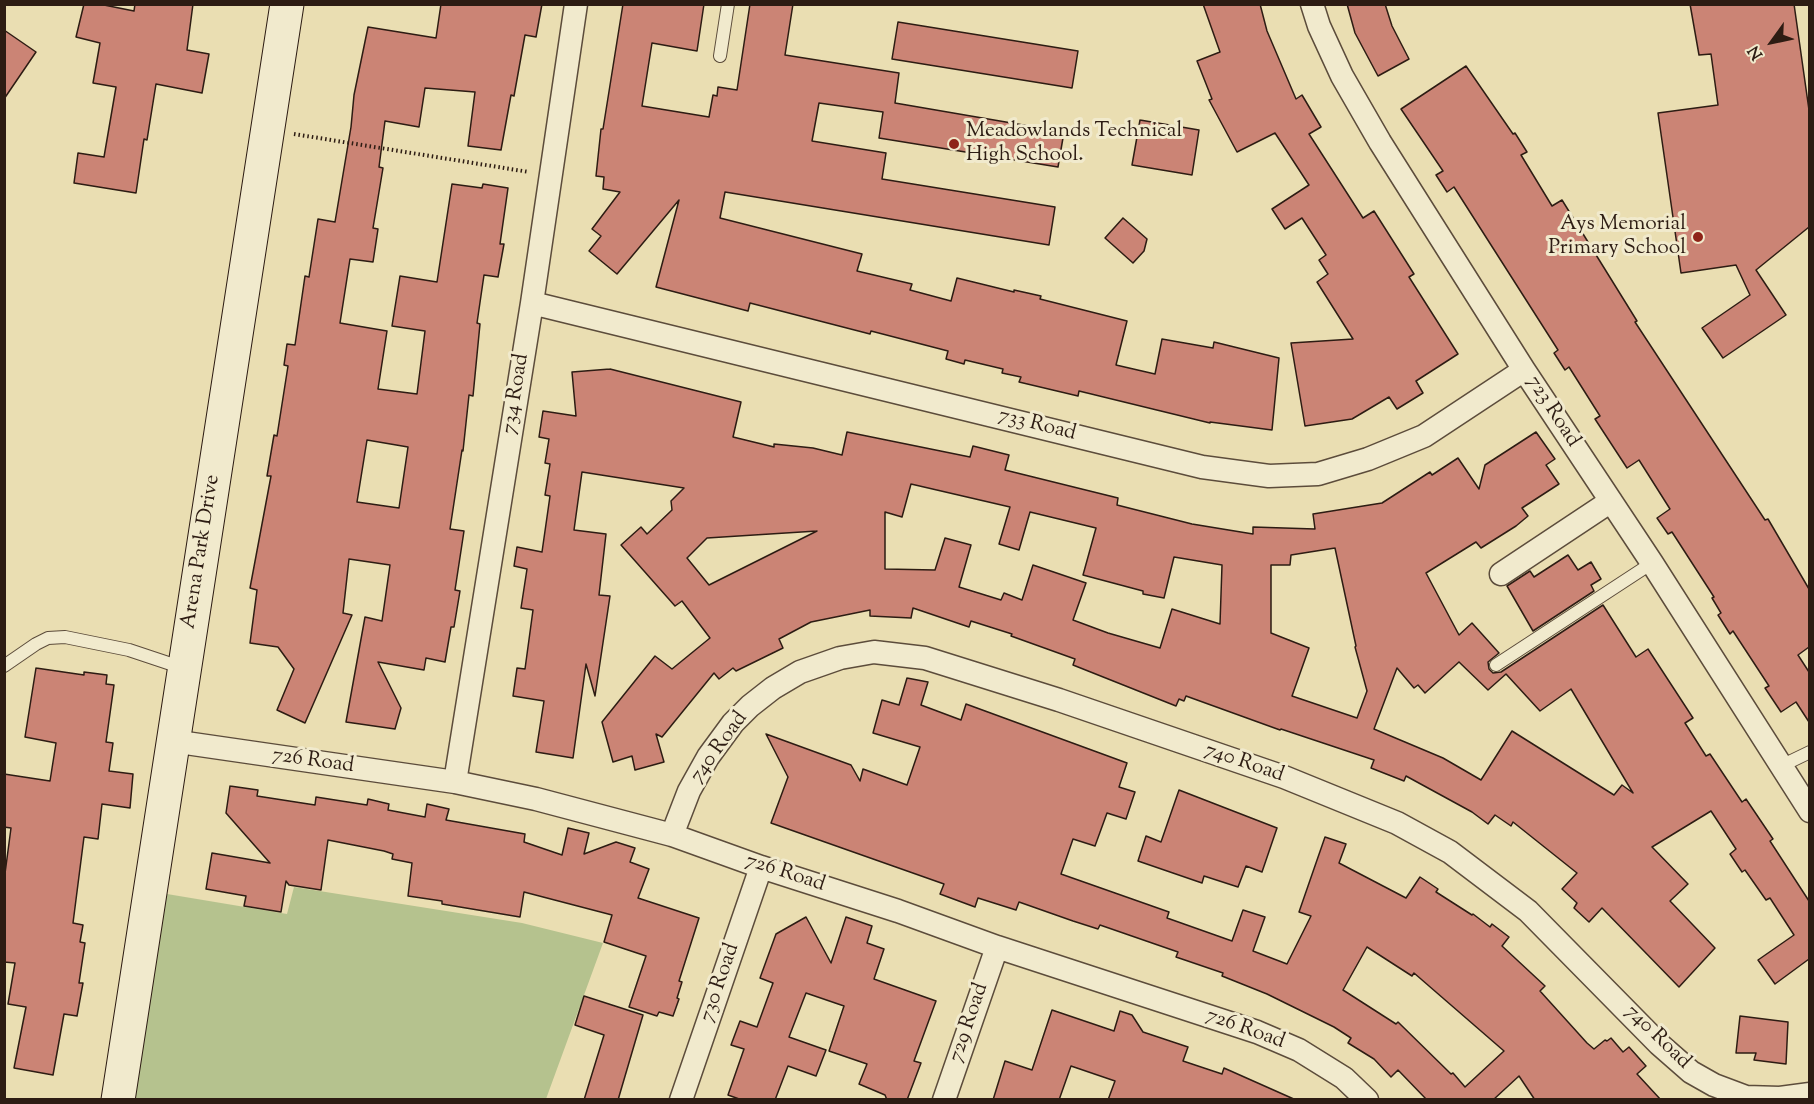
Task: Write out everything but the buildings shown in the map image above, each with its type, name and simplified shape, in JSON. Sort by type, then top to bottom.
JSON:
[{"type":"street","name":"Arena Park Drive","points":[[118,1100],[287,4]]},
{"type":"street","name":"734 Road","points":[[455,782],[532,303],[576,4]]},
{"type":"street","name":"723 Road","points":[[1312,4],[1319,26],[1358,104],[1524,370],[1652,563],[1809,811]]},
{"type":"street","name":"733 Road","points":[[532,303],[1202,467],[1269,476],[1318,474],[1368,459],[1424,436],[1524,370]]},
{"type":"street","points":[[1501,574],[1611,501]]},
{"type":"street","name":"740 Road","points":[[672,835],[689,792],[708,757],[733,723],[773,688],[800,672],[840,658],[874,652],[925,658],[1059,700],[1284,777],[1397,823],[1450,852],[1528,911],[1659,1044],[1691,1072],[1714,1085],[1746,1098],[1780,1098],[1809,1094]]},
{"type":"street","name":"726 Road","points":[[172,741],[455,782],[536,799],[672,835],[996,947],[1257,1032],[1299,1050],[1344,1078],[1367,1100]]},
{"type":"street","name":"730 Road","points":[[681,1100],[761,867]]},
{"type":"street","name":"729 Road","points":[[944,1100],[996,947]]},
{"type":"lane","points":[[720,56],[728,4]]},
{"type":"lane","points":[[1496,665],[1652,563]]},
{"type":"lane","points":[[4,666],[48,638],[65,637],[129,650],[184,669]]},
{"type":"lane","points":[[1781,766],[1809,752]]},
{"type":"path","points":[[267,130],[551,176]]},
{"type":"green space","points":[[294,887],[522,923],[603,943],[546,1099],[117,1100],[149,891],[287,914]]},
{"type":"place","name":"Meadowlands Technical High School.","points":[[954,144]]},
{"type":"place","name":"Ays Memorial Primary School","points":[[1698,237]]}]
